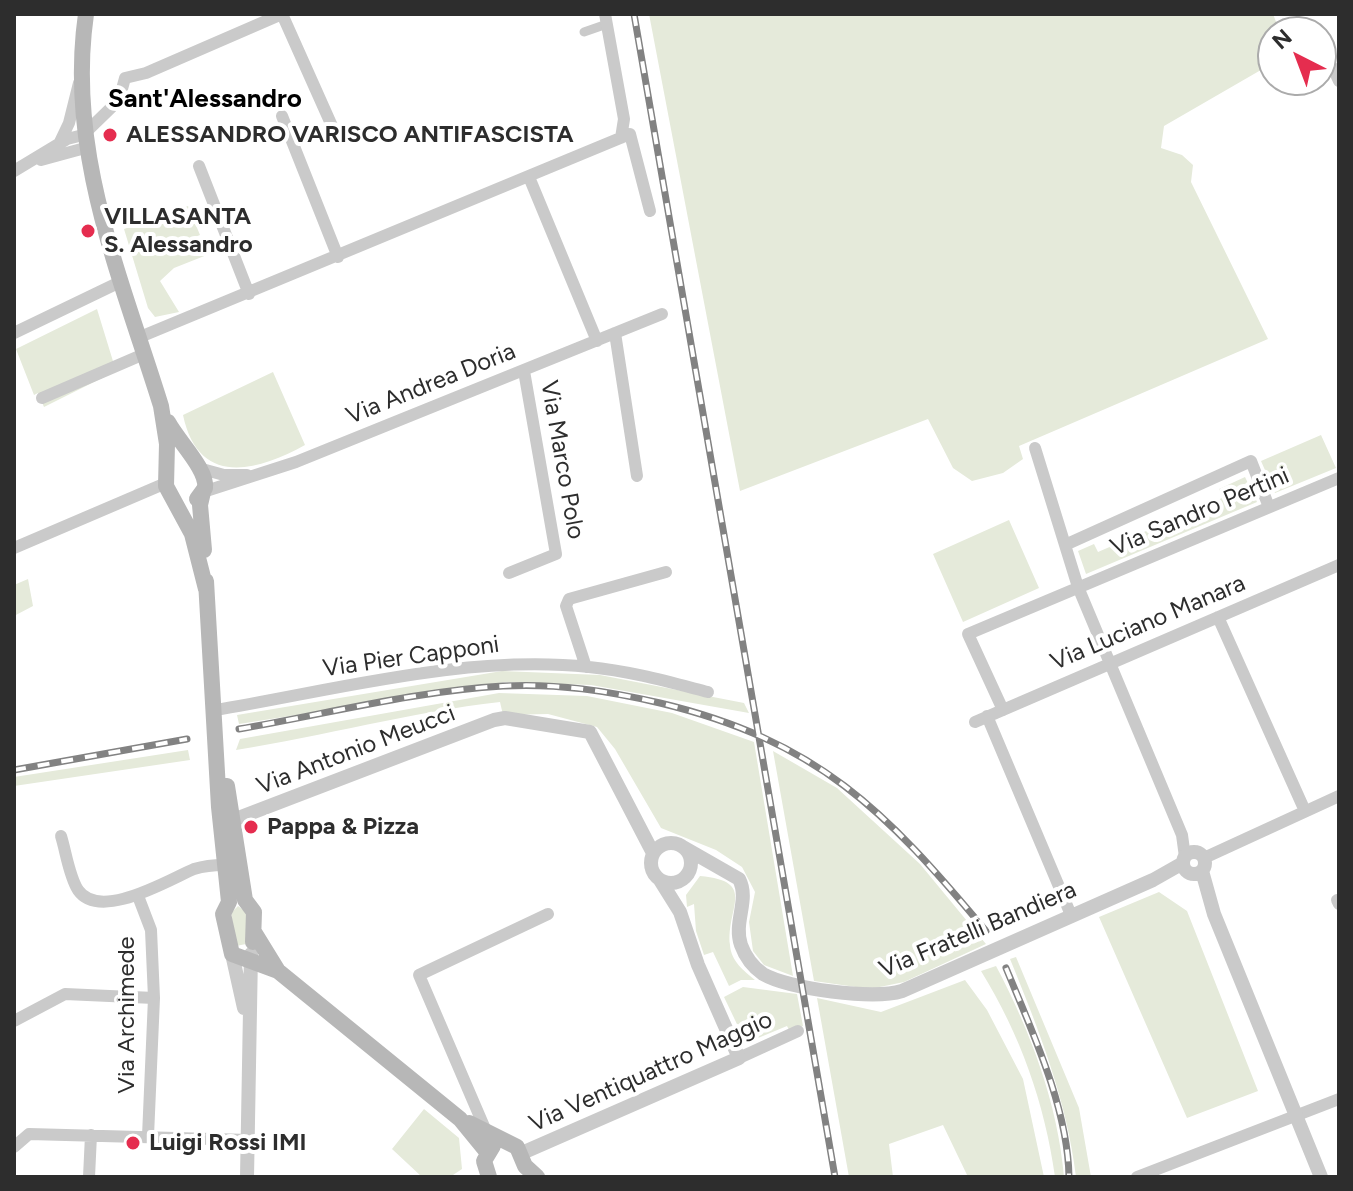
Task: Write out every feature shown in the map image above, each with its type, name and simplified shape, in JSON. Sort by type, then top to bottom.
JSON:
[{"type":"main road","points":[[86,14],[80,80],[84,142],[122,281],[161,406],[176,438],[206,480],[200,505],[215,714],[237,901],[254,912],[254,932],[245,957]]},
{"type":"main road","points":[[161,406],[168,484],[192,534],[206,589]]},
{"type":"main road","points":[[168,484],[181,462],[199,467]]},
{"type":"main road","points":[[168,484],[188,502],[203,492]]},
{"type":"main road","points":[[215,714],[233,820],[232,865]]},
{"type":"main road","points":[[237,901],[223,914],[245,957],[278,971],[458,1117],[487,1152]]},
{"type":"main road","points":[[254,932],[278,971]]},
{"type":"main road","points":[[458,1117],[486,1131],[537,1177]]},
{"type":"main road","points":[[489,1177],[484,1165],[487,1152],[497,1144],[518,1159]]},
{"type":"street","points":[[14,171],[84,142],[119,100],[125,78],[146,73],[282,14],[332,126]]},
{"type":"street","points":[[584,32],[606,19],[624,119],[621,138]]},
{"type":"street","points":[[59,144],[69,123],[80,80]]},
{"type":"street","points":[[282,116],[338,257]]},
{"type":"street","points":[[140,337],[630,134],[650,211]]},
{"type":"street","points":[[26,165],[59,144],[84,142]]},
{"type":"street","points":[[199,166],[249,294]]},
{"type":"street","points":[[529,177],[597,341]]},
{"type":"street","points":[[14,333],[122,281]]},
{"type":"street","name":"Via Andrea Doria","points":[[203,492],[263,474],[662,314]]},
{"type":"street","points":[[615,333],[637,476]]},
{"type":"street","points":[[42,398],[144,354]]},
{"type":"street","name":"Via Marco Polo","points":[[509,573],[556,554],[524,371]]},
{"type":"street","points":[[1035,448],[1078,587],[1321,1177]]},
{"type":"street","points":[[1065,545],[1251,461],[1269,507]]},
{"type":"street","name":"Via Andrea Doria","points":[[199,467],[224,475],[263,474]]},
{"type":"street","name":"Via Sandro Pertini","points":[[1003,710],[968,634],[1339,478]]},
{"type":"street","points":[[14,548],[168,484]]},
{"type":"street","name":"Via Luciano Manara","points":[[1071,915],[981,719],[1339,565]]},
{"type":"street","points":[[586,667],[566,606],[569,599],[666,572]]},
{"type":"street","points":[[1218,617],[1305,811]]},
{"type":"street","name":"Via Pier Capponi","points":[[215,714],[474,667],[586,667],[631,673],[708,692]]},
{"type":"street","name":"Via Antonio Meucci","points":[[233,820],[505,718],[590,732],[653,853]]},
{"type":"street","name":"Via Fratelli Bandiera","points":[[683,847],[732,872],[741,883],[744,898],[739,936],[747,956],[759,970],[783,981],[869,997],[902,991],[1193,864],[1339,796]]},
{"type":"street","points":[[61,836],[78,890],[84,895],[115,901],[138,896],[196,868],[232,865]]},
{"type":"street","points":[[680,912],[684,877],[691,861],[683,847],[667,843],[653,853],[652,870],[680,912],[698,965],[739,1058]]},
{"type":"street","points":[[660,880],[671,883],[711,862]]},
{"type":"street","name":"Via Archimede","points":[[138,896],[151,930],[154,998],[148,1136]]},
{"type":"street","points":[[486,1131],[419,975],[548,914]]},
{"type":"street","points":[[245,957],[249,1032],[247,1177]]},
{"type":"street","points":[[245,957],[249,1032]]},
{"type":"street","points":[[14,1021],[65,994],[154,998]]},
{"type":"street","name":"Via Ventiquattro Maggio","points":[[518,1159],[798,1031]]},
{"type":"street","points":[[458,1117],[473,1095]]},
{"type":"street","points":[[1137,1177],[1339,1099]]},
{"type":"street","points":[[14,1147],[29,1134],[249,1140]]},
{"type":"street","points":[[89,1177],[91,1135]]},
{"type":"green space","points":[[649,14],[1273,14],[1257,16],[1257,72],[1164,126],[1161,148],[1182,155],[1193,165],[1191,182],[1268,339],[1019,446],[1023,459],[1003,473],[972,481],[953,468],[928,419],[740,491]]},
{"type":"green space","points":[[188,206],[200,235],[185,241],[189,251],[202,250],[215,240],[222,249],[174,268],[160,281],[179,312],[155,317],[148,308],[124,229],[140,226]]},
{"type":"green space","points":[[97,309],[116,371],[44,407],[38,393],[34,395],[16,349]]},
{"type":"green space","points":[[273,372],[305,445],[286,455],[248,467],[215,463],[201,454],[190,438],[183,415]]},
{"type":"green space","points":[[1321,435],[1336,468],[1275,493],[1261,461]]},
{"type":"green space","points":[[1245,477],[1257,502],[1086,574],[1078,551],[1094,544],[1098,552],[1222,498],[1219,489]]},
{"type":"green space","points":[[1009,520],[1039,588],[963,622],[933,554]]},
{"type":"green space","points":[[28,579],[33,606],[14,616],[14,585]]},
{"type":"green space","points":[[502,671],[600,675],[744,703],[749,713],[591,685],[505,682],[239,724],[237,715]]},
{"type":"green space","points":[[499,693],[587,696],[672,713],[754,742],[793,976],[764,965],[753,951],[749,922],[755,892],[742,867],[716,850],[661,828],[615,749],[597,727],[548,714],[503,715],[500,702],[236,750],[240,739]]},
{"type":"green space","points":[[188,750],[190,760],[14,786],[14,777]]},
{"type":"green space","points":[[773,751],[837,788],[920,864],[986,944],[904,982],[870,989],[814,981]]},
{"type":"green space","points":[[700,876],[718,879],[734,890],[731,951],[739,965],[755,980],[741,980],[729,986],[713,952],[704,955],[696,931],[694,904],[687,907],[686,895]]},
{"type":"green space","points":[[1159,892],[1187,911],[1258,1091],[1187,1118],[1099,917]]},
{"type":"green space","points":[[238,906],[247,913],[246,944],[236,946],[231,913]]},
{"type":"green space","points":[[1016,957],[1079,1108],[1091,1177],[1076,1177],[1059,1093],[1010,959]]},
{"type":"green space","points":[[996,966],[1031,1042],[1049,1095],[1064,1177],[1055,1177],[1045,1123],[1029,1070],[1008,1020],[981,971]]},
{"type":"green space","points":[[965,980],[987,1010],[1023,1079],[1044,1177],[968,1177],[943,1125],[889,1144],[893,1177],[849,1177],[817,998],[881,1012]]},
{"type":"green space","points":[[743,987],[797,994],[803,1026],[790,1032],[787,1026],[746,1043],[724,997]]},
{"type":"green space","points":[[424,1109],[459,1138],[462,1169],[450,1177],[422,1177],[392,1149]]},
{"type":"railway","points":[[634,14],[835,1177]]},
{"type":"railway","points":[[239,729],[404,698],[503,686],[582,689],[660,703],[715,719],[763,738],[806,760],[844,786],[915,850],[986,931]]},
{"type":"railway","points":[[14,770],[187,739]]},
{"type":"railway","points":[[1006,968],[1055,1097],[1067,1151],[1069,1177]]},
{"type":"place","name":"ALESSANDRO VARISCO ANTIFASCISTA","points":[[110,135]]},
{"type":"place","name":"VILLASANTA S. Alessandro","points":[[88,231]]},
{"type":"place","name":"Pappa & Pizza","points":[[251,827]]},
{"type":"place","name":"Luigi Rossi IMI","points":[[133,1143]]},
{"type":"district","name":"Sant'Alessandro","points":[[205,99]]}]
